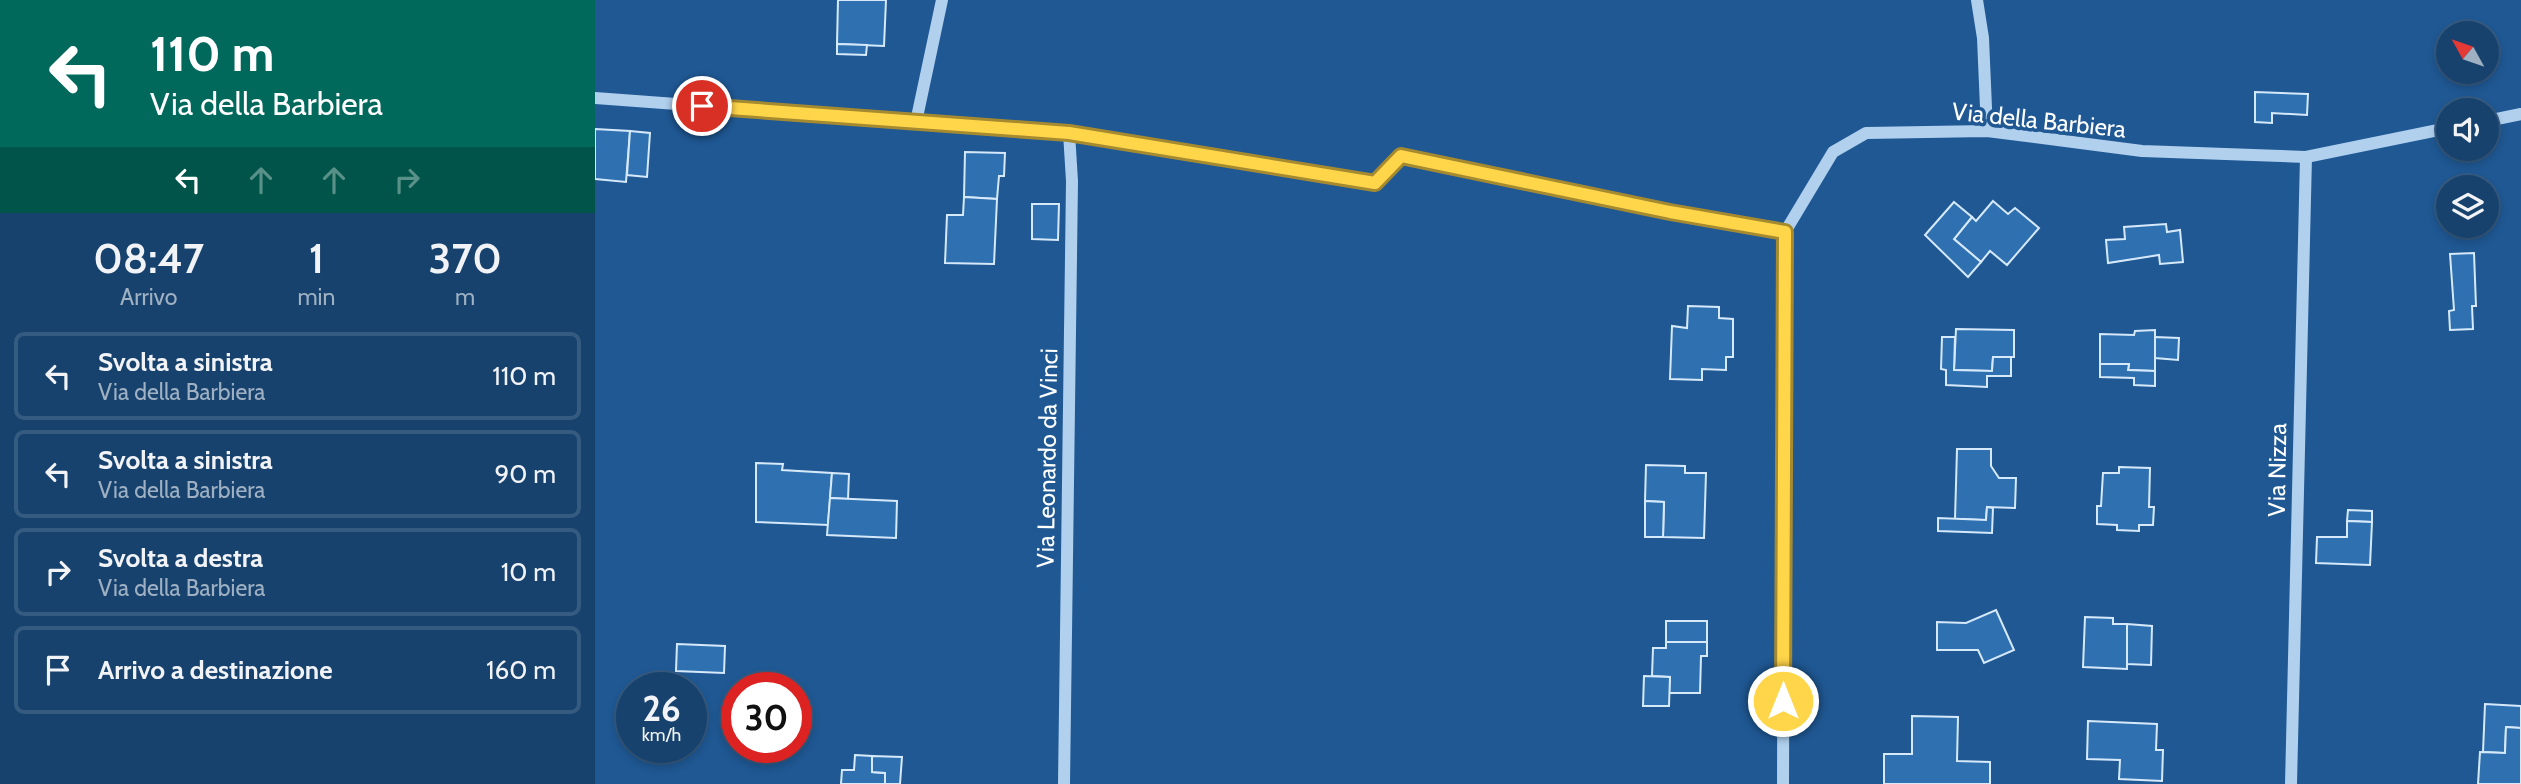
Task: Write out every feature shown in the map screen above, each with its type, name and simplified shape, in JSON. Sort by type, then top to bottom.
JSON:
[{"type":"street","points":[[915,122],[942,0]]},
{"type":"street","points":[[1977,0],[1983,38],[1987,131]]},
{"type":"street","points":[[595,98],[1069,133],[1375,183],[1401,156],[1670,212],[1785,232],[1783,784]]},
{"type":"street","points":[[2499,119],[2521,114]]},
{"type":"street","name":"Via della Barbiera","points":[[1785,232],[1833,152],[1866,134],[1987,131],[2142,151],[2306,157],[2436,130]]},
{"type":"street","name":"Via Leonardo da Vinci","points":[[1064,784],[1072,181],[1069,133]]},
{"type":"street","name":"Via Nizza","points":[[2291,784],[2306,157]]},
{"type":"building","points":[[838,0],[886,0],[884,46],[837,44]]},
{"type":"building","points":[[837,44],[867,45],[866,55],[837,54]]},
{"type":"building","points":[[2255,92],[2308,94],[2307,115],[2272,113],[2272,123],[2255,122]]},
{"type":"building","points":[[595,129],[630,131],[626,182],[595,179]]},
{"type":"building","points":[[630,131],[650,133],[647,177],[627,175]]},
{"type":"building","points":[[965,152],[1005,153],[1004,176],[999,176],[997,199],[964,197]]},
{"type":"building","points":[[964,197],[997,199],[994,264],[945,263],[947,215],[963,215]]},
{"type":"building","points":[[1993,201],[2008,214],[2015,208],[2039,228],[2007,265],[1990,251],[1981,262],[1954,239],[1972,217],[1976,221]]},
{"type":"building","points":[[1954,202],[1972,217],[1954,239],[1981,262],[1968,277],[1925,235]]},
{"type":"building","points":[[1032,204],[1059,204],[1058,240],[1032,239]]},
{"type":"building","points":[[2166,224],[2167,232],[2180,230],[2183,262],[2160,264],[2159,255],[2108,263],[2106,240],[2125,239],[2124,227]]},
{"type":"building","points":[[2474,253],[2476,306],[2472,306],[2473,329],[2450,330],[2449,311],[2454,310],[2450,254]]},
{"type":"building","points":[[1688,306],[1719,307],[1719,318],[1733,319],[1733,357],[1726,357],[1726,370],[1702,369],[1702,380],[1670,379],[1672,326],[1687,328]]},
{"type":"building","points":[[1956,329],[2014,330],[2014,357],[1993,357],[1992,371],[1954,370]]},
{"type":"building","points":[[2155,330],[2155,371],[2128,370],[2129,364],[2100,364],[2100,334],[2134,335],[2135,331]]},
{"type":"building","points":[[1942,337],[1955,337],[1954,370],[1992,371],[1993,357],[2011,357],[2011,376],[1987,376],[1987,387],[1946,385],[1946,370],[1941,369]]},
{"type":"building","points":[[2155,337],[2179,338],[2178,360],[2155,358]]},
{"type":"building","points":[[2100,364],[2129,364],[2128,370],[2155,371],[2155,386],[2134,385],[2134,378],[2100,377]]},
{"type":"building","points":[[1957,449],[1991,449],[1991,466],[1999,478],[2016,478],[2015,508],[1987,507],[1986,520],[1955,519]]},
{"type":"building","points":[[756,463],[783,464],[782,470],[832,473],[828,525],[756,522]]},
{"type":"building","points":[[1646,465],[1685,466],[1685,473],[1706,473],[1704,538],[1663,537],[1664,502],[1645,501]]},
{"type":"building","points":[[2119,467],[2150,468],[2149,507],[2154,507],[2153,525],[2139,525],[2139,531],[2117,530],[2117,525],[2097,524],[2097,506],[2101,506],[2103,473],[2119,473]]},
{"type":"building","points":[[832,473],[849,474],[848,499],[830,498]]},
{"type":"building","points":[[830,498],[897,501],[896,538],[827,535]]},
{"type":"building","points":[[1645,501],[1664,502],[1663,537],[1645,537]]},
{"type":"building","points":[[1987,507],[1993,508],[1992,533],[1938,531],[1938,518],[1986,520]]},
{"type":"building","points":[[2348,510],[2372,511],[2372,522],[2347,521]]},
{"type":"building","points":[[2347,521],[2372,522],[2370,565],[2316,563],[2317,537],[2347,537]]},
{"type":"building","points":[[1996,610],[2014,650],[1984,663],[1978,650],[1937,650],[1937,622],[1966,623]]},
{"type":"building","points":[[2085,617],[2113,618],[2113,624],[2127,624],[2127,669],[2083,667]]},
{"type":"building","points":[[1666,621],[1707,621],[1707,642],[1666,642]]},
{"type":"building","points":[[2127,624],[2152,626],[2151,665],[2127,664]]},
{"type":"building","points":[[1666,642],[1707,642],[1707,656],[1701,656],[1700,693],[1669,693],[1670,677],[1652,676],[1653,648],[1666,648]]},
{"type":"building","points":[[677,644],[725,646],[724,672],[676,671]]},
{"type":"building","points":[[1644,676],[1670,677],[1669,706],[1643,706]]},
{"type":"building","points":[[2485,704],[2521,706],[2521,728],[2506,727],[2505,753],[2483,752]]},
{"type":"building","points":[[1912,716],[1958,717],[1957,761],[1990,762],[1990,784],[1884,784],[1884,754],[1912,754]]},
{"type":"building","points":[[2088,721],[2157,724],[2156,750],[2163,750],[2162,781],[2119,779],[2120,760],[2087,759]]},
{"type":"building","points":[[2506,727],[2521,728],[2521,784],[2478,784],[2480,752],[2505,753]]},
{"type":"building","points":[[855,755],[872,756],[872,772],[885,773],[885,784],[841,784],[842,770],[854,770]]},
{"type":"building","points":[[872,756],[902,757],[900,784],[885,784],[885,773],[872,772]]},
{"type":"route","points":[[702,106],[1069,133],[1375,183],[1401,156],[1670,212],[1785,232],[1783,701]]}]
